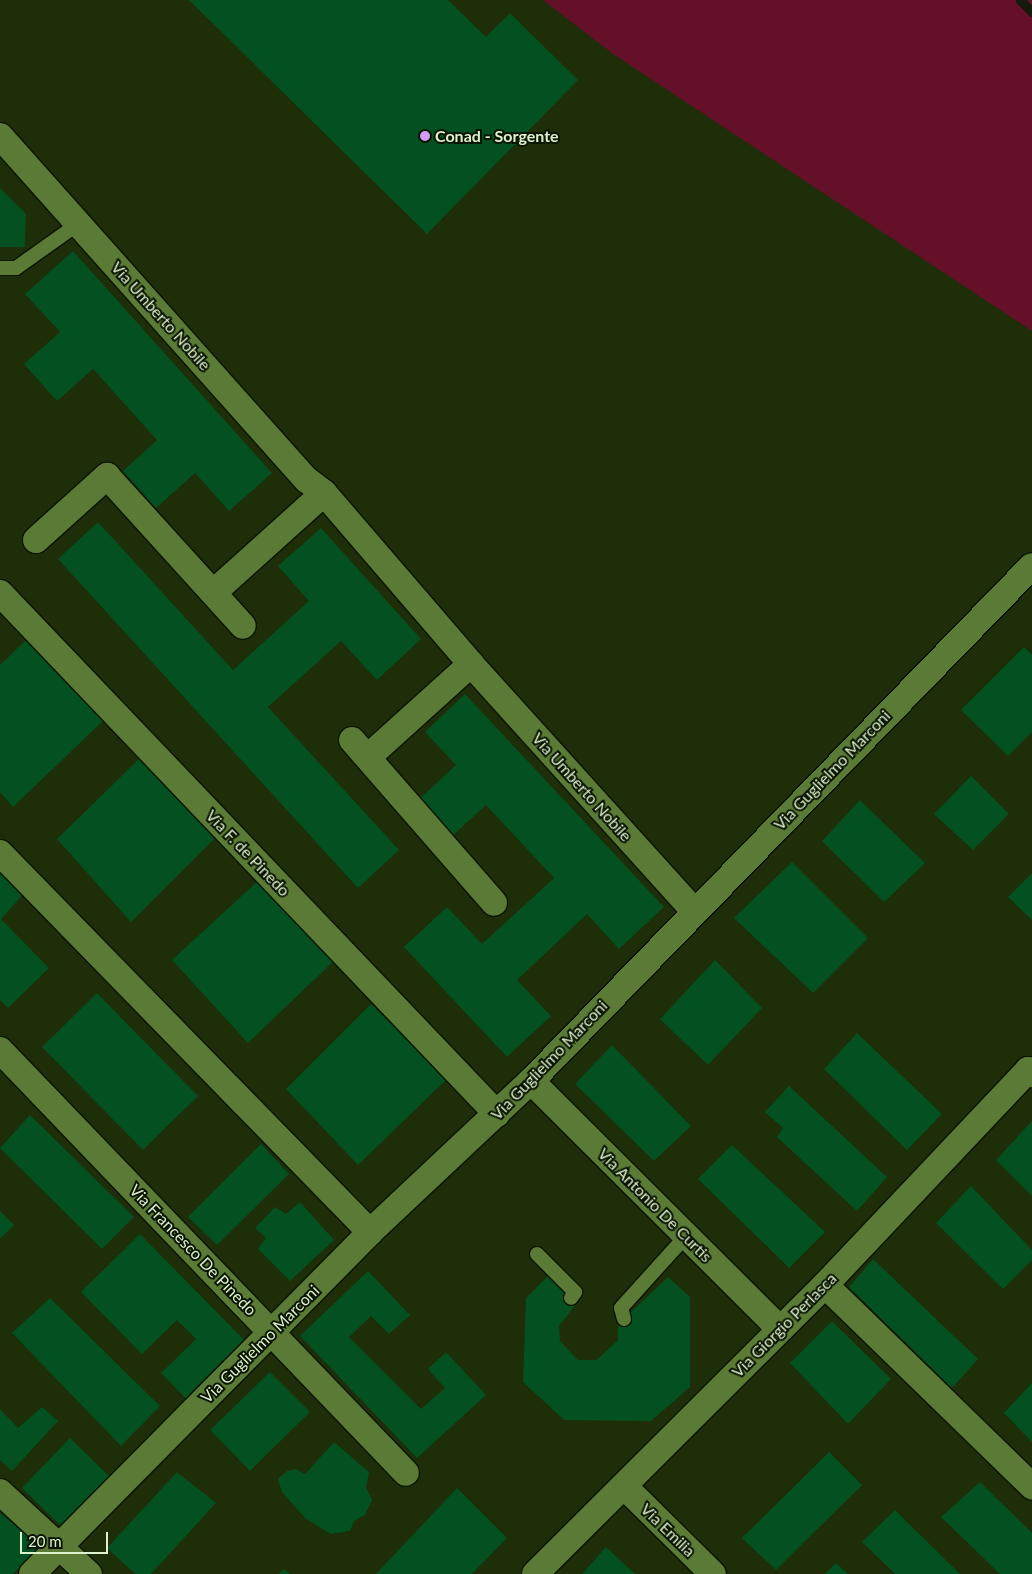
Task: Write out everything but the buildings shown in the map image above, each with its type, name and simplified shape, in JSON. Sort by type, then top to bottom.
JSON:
[{"type":"street","name":"Via Umberto Nobile","points":[[0,136],[308,480],[324,493],[470,664],[694,911]]},
{"type":"street","points":[[36,540],[107,476],[243,626]]},
{"type":"street","points":[[214,592],[324,493]]},
{"type":"street","name":"Via Guglielmo Marconi","points":[[32,1574],[57,1546],[273,1333],[370,1232],[531,1081],[694,911],[1032,566]]},
{"type":"street","name":"Via F. de Pinedo","points":[[0,593],[497,1114]]},
{"type":"street","points":[[470,664],[360,748],[494,902]]},
{"type":"street","points":[[0,852],[370,1232]]},
{"type":"street","name":"Via Francesco De Pinedo","points":[[0,1050],[406,1473]]},
{"type":"street","name":"Via Giorgio Perlasca","points":[[535,1574],[779,1328],[825,1285],[1031,1070]]},
{"type":"street","name":"Via Antonio De Curtis","points":[[531,1081],[779,1328]]},
{"type":"street","points":[[825,1285],[1032,1486]]},
{"type":"street","name":"Via Emilia","points":[[624,1486],[713,1574]]},
{"type":"street","points":[[0,1492],[89,1574]]},
{"type":"lane","points":[[0,268],[16,268],[78,224]]},
{"type":"lane","points":[[624,1319],[621,1308],[686,1236]]},
{"type":"lane","points":[[537,1254],[575,1292],[572,1298]]},
{"type":"shaded area","points":[[543,0],[1032,0],[1032,331],[613,54]]},
{"type":"waterway","points":[[1020,0],[1032,12]]},
{"type":"place","name":"Conad - Sorgente","points":[[425,136]]}]
